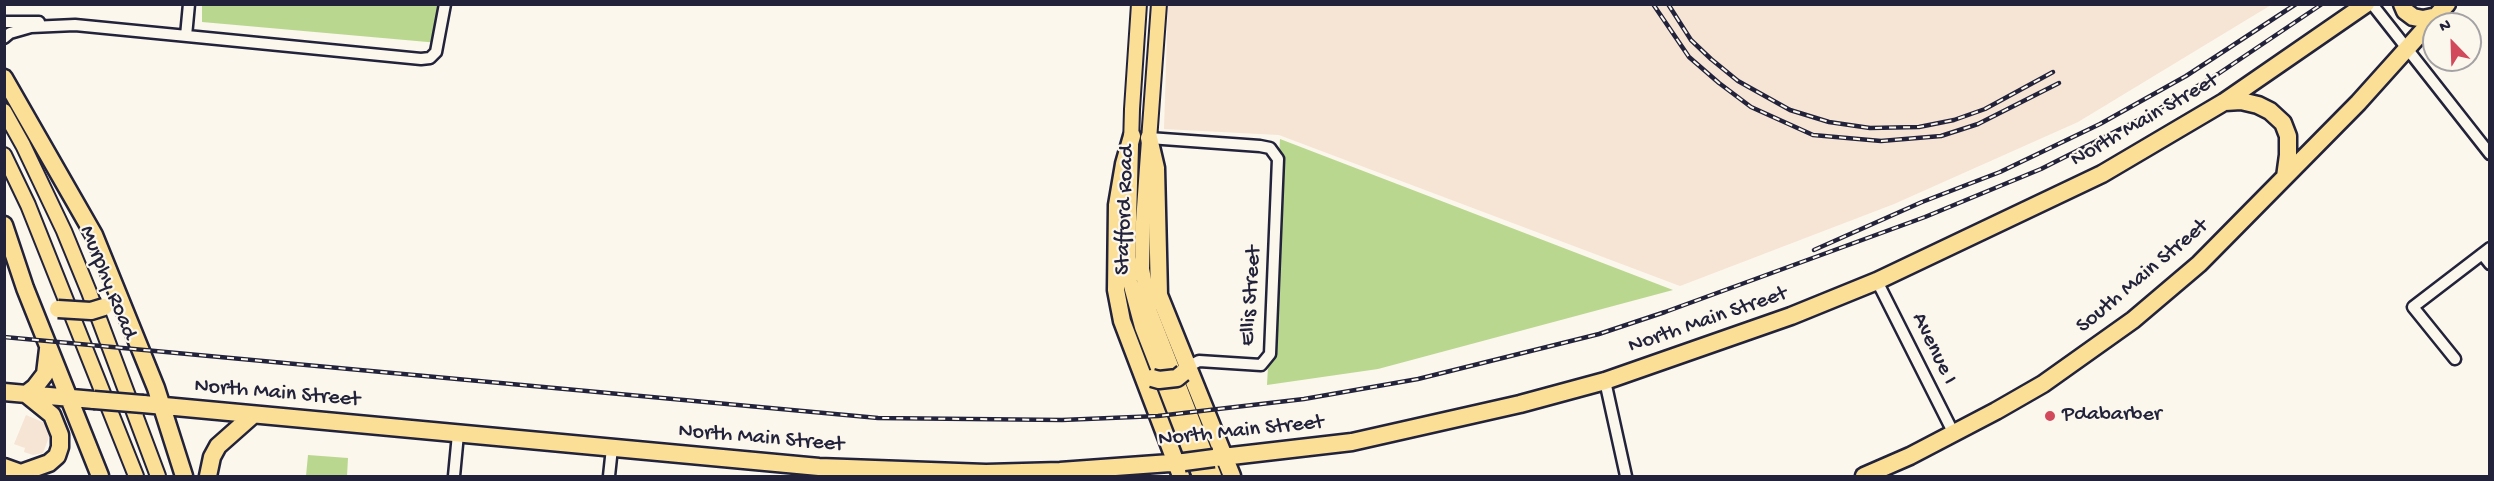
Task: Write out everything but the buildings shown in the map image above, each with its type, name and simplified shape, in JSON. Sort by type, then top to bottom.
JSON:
[{"type":"highway","name":"North Main Street","points":[[4,393],[612,448],[819,472],[986,473],[1180,467],[1219,458],[1352,442],[1520,405],[1605,381],[1735,337],[1877,281],[2102,174],[2224,102],[2366,4]]},
{"type":"highway","points":[[2402,4],[2405,11],[2423,19],[2442,10]]},
{"type":"highway","name":"South Main Street","points":[[1866,476],[1954,434],[2043,384],[2133,320],[2199,264],[2407,51],[2442,10]]},
{"type":"highway","points":[[4,78],[94,235],[161,406],[184,477]]},
{"type":"highway","points":[[2224,102],[2241,101],[2258,105],[2271,111],[2283,123],[2288,136],[2289,155],[2284,177]]},
{"type":"highway","points":[[1132,136],[1116,205],[1116,290],[1122,321],[1148,376],[1180,467]]},
{"type":"highway","points":[[1149,138],[1156,168],[1159,295],[1219,458],[1232,477]]},
{"type":"highway","points":[[4,225],[25,288],[100,477]]},
{"type":"highway","points":[[25,288],[41,303],[58,309],[91,311],[104,307],[110,302],[116,287]]},
{"type":"highway","points":[[4,466],[25,475],[50,463],[57,456],[60,435],[52,415],[26,394],[45,374],[49,348]]},
{"type":"highway","points":[[1148,376],[1159,380],[1177,378],[1186,370]]},
{"type":"highway","points":[[208,477],[212,457],[218,446],[253,415]]},
{"type":"main road","name":"Stafford Road","points":[[1140,4],[1128,256],[1135,305],[1200,477]]},
{"type":"main road","name":"Stafford Road","points":[[1159,4],[1142,246],[1145,293],[1157,332],[1214,477]]},
{"type":"main road","name":"Murphy Road","points":[[4,111],[28,154],[64,231],[158,477]]},
{"type":"main road","name":"Murphy Road","points":[[4,155],[28,205],[136,477]]},
{"type":"street","points":[[186,36],[189,4]]},
{"type":"street","points":[[4,22],[30,21],[51,25],[421,59],[430,58],[440,43],[445,4]]},
{"type":"street","points":[[2372,4],[2490,154]]},
{"type":"street","points":[[4,38],[10,33],[31,27],[51,25]]},
{"type":"street","name":"Ellis Street","points":[[1149,138],[1270,148],[1279,166],[1270,354],[1262,365],[1199,362],[1186,370]]},
{"type":"street","points":[[2455,359],[2413,307],[2486,251],[2490,264]]},
{"type":"street","name":"Avenue I","points":[[1877,281],[1954,434]]},
{"type":"street","points":[[1605,381],[1626,477]]},
{"type":"street","points":[[454,477],[458,434]]},
{"type":"street","points":[[609,477],[612,448]]},
{"type":"shaded area","points":[[1168,4],[2271,5],[2078,122],[1894,204],[1680,286],[1279,135],[1164,129]]},
{"type":"shaded area","points":[[26,415],[47,424],[49,437],[43,453],[33,455],[24,452],[25,448],[14,444]]},
{"type":"green space","points":[[202,5],[438,5],[439,43],[202,22]]},
{"type":"green space","points":[[1280,139],[1673,290],[1378,369],[1267,385]]},
{"type":"green space","points":[[308,455],[348,458],[347,476],[306,476]]},
{"type":"railway","points":[[1653,4],[1689,57],[1719,83],[1751,107],[1813,135],[1881,141],[1941,136],[1978,124],[2059,83]]},
{"type":"railway","points":[[1668,4],[1691,40],[1738,81],[1790,110],[1829,122],[1870,128],[1919,127],[1954,120],[1985,109],[2053,72]]},
{"type":"railway","points":[[1814,250],[1922,202],[2000,172],[2100,124],[2186,76],[2296,4]]},
{"type":"railway","points":[[4,337],[878,418],[1062,420],[1158,416],[1304,399],[1418,379],[1599,334],[1925,217],[2041,169],[2152,113],[2218,74],[2322,4]]},
{"type":"place","name":"Pdabarber","points":[[2050,416]]}]
